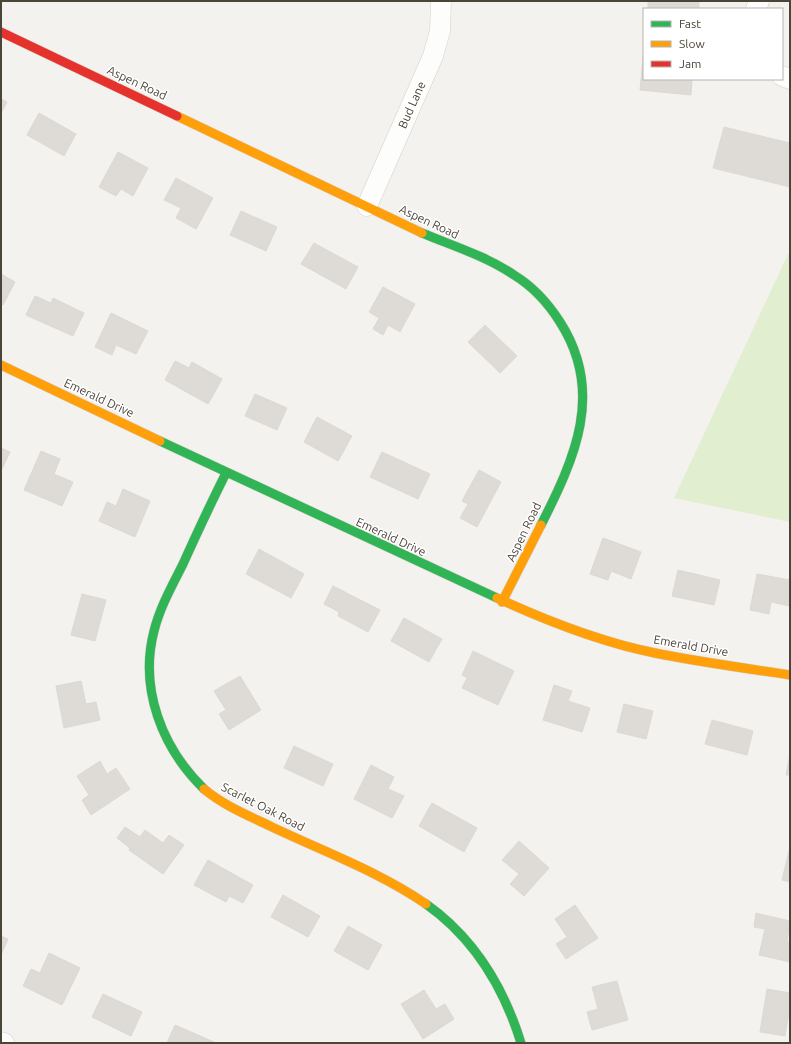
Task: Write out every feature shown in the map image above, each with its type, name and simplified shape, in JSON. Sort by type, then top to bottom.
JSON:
[{"type":"street","name":"Bud Lane","points":[[367,206],[433,56],[440,32],[441,1]]},
{"type":"street","name":"Aspen Road","points":[[1,32],[405,225],[503,268],[526,284],[547,303],[557,316],[569,337],[577,357],[583,384],[584,410],[580,436],[570,464],[522,566],[502,602]]},
{"type":"street","name":"Emerald Drive","points":[[1,365],[502,602],[598,638],[654,653],[790,675]]},
{"type":"street","name":"Scarlet Oak Road","points":[[226,472],[170,590],[152,637],[149,663],[149,691],[155,714],[170,748],[188,772],[205,790],[222,802],[270,827],[384,879],[410,893],[438,912],[465,939],[487,966],[504,996],[521,1043]]},
{"type":"green space","points":[[790,250],[790,522],[674,498]]},
{"type":"building","points":[[648,1],[699,1],[699,8],[648,8]]},
{"type":"building","points":[[643,58],[643,80],[692,80],[691,95],[640,90]]},
{"type":"building","points":[[1,99],[7,102],[1,113]]},
{"type":"building","points":[[39,113],[76,134],[64,156],[27,135]]},
{"type":"building","points":[[724,127],[790,143],[790,187],[713,168]]},
{"type":"building","points":[[118,152],[148,168],[133,196],[121,189],[116,196],[99,187]]},
{"type":"building","points":[[176,178],[213,198],[196,229],[176,218],[181,208],[164,200]]},
{"type":"building","points":[[241,211],[277,227],[266,251],[230,235]]},
{"type":"building","points":[[314,243],[358,267],[346,289],[301,264]]},
{"type":"building","points":[[1,274],[15,282],[3,305],[1,304]]},
{"type":"building","points":[[383,287],[415,304],[400,332],[388,325],[383,335],[373,329],[379,318],[369,312]]},
{"type":"building","points":[[35,296],[51,303],[53,298],[84,313],[73,336],[26,315]]},
{"type":"building","points":[[111,313],[148,331],[136,354],[116,345],[112,355],[95,347]]},
{"type":"building","points":[[485,325],[517,356],[500,373],[468,342]]},
{"type":"building","points":[[175,361],[189,368],[192,362],[222,379],[208,404],[165,380]]},
{"type":"building","points":[[255,394],[287,408],[277,430],[245,416]]},
{"type":"building","points":[[317,417],[352,436],[338,461],[304,442]]},
{"type":"building","points":[[1,448],[10,452],[1,471]]},
{"type":"building","points":[[41,451],[60,459],[54,474],[73,482],[62,506],[24,490]]},
{"type":"building","points":[[382,452],[430,474],[418,499],[370,477]]},
{"type":"building","points":[[479,470],[501,482],[477,527],[460,518],[468,504],[462,501]]},
{"type":"building","points":[[123,489],[150,501],[135,537],[99,521],[107,502],[116,506]]},
{"type":"building","points":[[603,538],[641,552],[631,579],[611,571],[608,580],[590,574]]},
{"type":"building","points":[[259,549],[304,574],[291,598],[246,574]]},
{"type":"building","points":[[678,570],[720,580],[714,605],[672,596]]},
{"type":"building","points":[[757,574],[790,580],[790,606],[771,602],[769,614],[750,610]]},
{"type":"building","points":[[333,586],[380,610],[368,632],[338,616],[339,612],[324,604]]},
{"type":"building","points":[[82,594],[106,600],[95,641],[71,635]]},
{"type":"building","points":[[404,618],[442,639],[429,662],[391,641]]},
{"type":"building","points":[[473,651],[514,671],[498,705],[462,688],[467,678],[462,675]]},
{"type":"building","points":[[240,676],[261,710],[229,730],[219,714],[226,710],[214,691]]},
{"type":"building","points":[[81,681],[86,704],[96,702],[100,720],[64,728],[56,686]]},
{"type":"building","points":[[554,685],[572,691],[568,701],[590,708],[582,732],[543,720]]},
{"type":"building","points":[[624,704],[653,711],[646,739],[617,732]]},
{"type":"building","points":[[712,720],[753,731],[747,755],[705,744]]},
{"type":"building","points":[[294,746],[333,764],[323,786],[284,768]]},
{"type":"building","points":[[790,754],[790,775],[786,775]]},
{"type":"building","points":[[100,761],[107,774],[116,768],[130,789],[91,815],[82,800],[89,795],[77,776]]},
{"type":"building","points":[[371,765],[394,777],[388,789],[404,796],[392,818],[354,799]]},
{"type":"building","points":[[432,803],[477,828],[464,852],[419,826]]},
{"type":"building","points":[[125,827],[140,837],[145,830],[163,843],[169,835],[184,845],[163,874],[129,850],[130,848],[117,838]]},
{"type":"building","points":[[519,841],[549,868],[524,896],[510,884],[519,874],[502,860]]},
{"type":"building","points":[[790,847],[790,882],[782,880]]},
{"type":"building","points":[[208,860],[253,885],[243,903],[229,896],[226,902],[194,885]]},
{"type":"building","points":[[283,895],[320,916],[308,937],[271,917]]},
{"type":"building","points":[[575,905],[598,938],[566,959],[556,944],[567,937],[555,919]]},
{"type":"building","points":[[756,913],[790,921],[787,942],[790,942],[790,962],[759,955],[765,929],[754,927]]},
{"type":"building","points":[[348,926],[382,945],[368,970],[334,951]]},
{"type":"building","points":[[1,936],[8,939],[1,955]]},
{"type":"building","points":[[49,953],[80,968],[62,1005],[23,986],[31,969],[40,973]]},
{"type":"building","points":[[617,981],[628,1020],[592,1030],[587,1012],[598,1009],[592,987]]},
{"type":"building","points":[[767,989],[790,993],[790,1007],[785,1036],[760,1032]]},
{"type":"building","points":[[424,990],[436,1009],[445,1004],[454,1019],[423,1039],[401,1004]]},
{"type":"building","points":[[103,994],[142,1012],[131,1036],[92,1017]]},
{"type":"building","points":[[175,1025],[214,1042],[214,1043],[167,1043]]},
{"type":"traffic: fast","points":[[422,233],[492,262],[521,279],[550,308],[560,322],[573,348],[581,374],[583,399],[580,425],[574,450],[565,475],[541,525]]},
{"type":"traffic: fast","points":[[160,441],[497,598]]},
{"type":"traffic: fast","points":[[204,789],[189,773],[176,755],[158,716],[152,696],[150,653],[154,631],[163,605],[226,473]]},
{"type":"traffic: fast","points":[[426,904],[443,917],[473,948],[496,984],[506,1003],[521,1043]]},
{"type":"traffic: slow","points":[[177,116],[422,233]]},
{"type":"traffic: slow","points":[[1,365],[160,441]]},
{"type":"traffic: slow","points":[[502,602],[541,525]]},
{"type":"traffic: slow","points":[[497,598],[535,615],[614,643],[655,653],[790,675]]},
{"type":"traffic: slow","points":[[204,789],[211,795],[236,809],[389,881],[426,904]]},
{"type":"traffic: jam","points":[[1,32],[177,116]]}]
